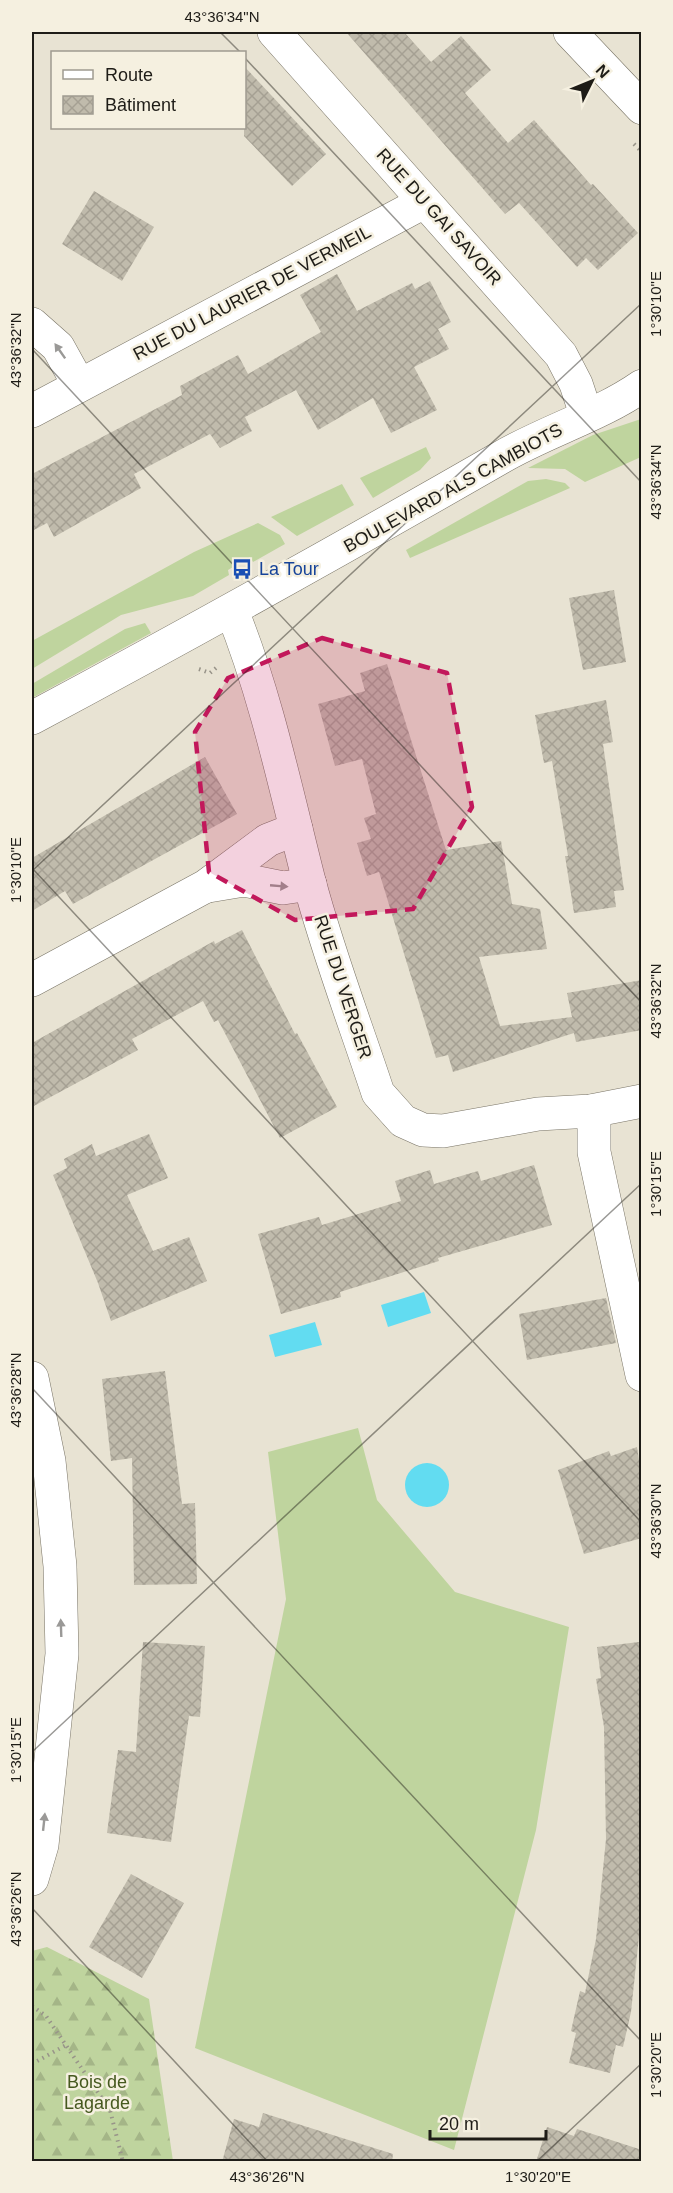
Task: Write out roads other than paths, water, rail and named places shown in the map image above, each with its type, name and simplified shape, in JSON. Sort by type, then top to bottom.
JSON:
[{"type":"street","name":"RUE DU GAI SAVOIR","points":[[274,32],[561,355],[576,384],[586,414]]},
{"type":"street","points":[[570,32],[642,108]]},
{"type":"street","name":"RUE DU LAURIER DE VERMEIL","points":[[32,411],[424,202]]},
{"type":"street","points":[[32,324],[58,346],[80,385]]},
{"type":"street","name":"BOULEVARD ALS CAMBIOTS","points":[[32,718],[232,611],[508,453],[586,414],[635,393]]},
{"type":"street","name":"RUE DU VERGER","points":[[232,611],[247,652],[310,884],[378,1093],[403,1121],[423,1130],[443,1131],[538,1114],[591,1111],[642,1101]]},
{"type":"street","points":[[32,980],[206,886],[268,840],[296,829]]},
{"type":"street","points":[[206,886],[244,880],[283,888],[310,884]]},
{"type":"street","points":[[591,1111],[594,1152],[642,1375]]},
{"type":"street","points":[[32,1378],[49,1461],[60,1566],[62,1654],[42,1845],[32,1879]]},
{"type":"water","points":[[424,1292],[431,1313],[388,1327],[381,1305]]},
{"type":"water","points":[[315,1322],[322,1345],[275,1357],[269,1335]]},
{"type":"water","points":[[427,1463],[443,1469],[449,1485],[443,1501],[427,1507],[411,1501],[405,1485],[411,1469]]},
{"type":"place","name":"La Tour","points":[[242,569]]},
{"type":"park label","name":"Bois de Lagarde","points":[[97,2092]]}]
